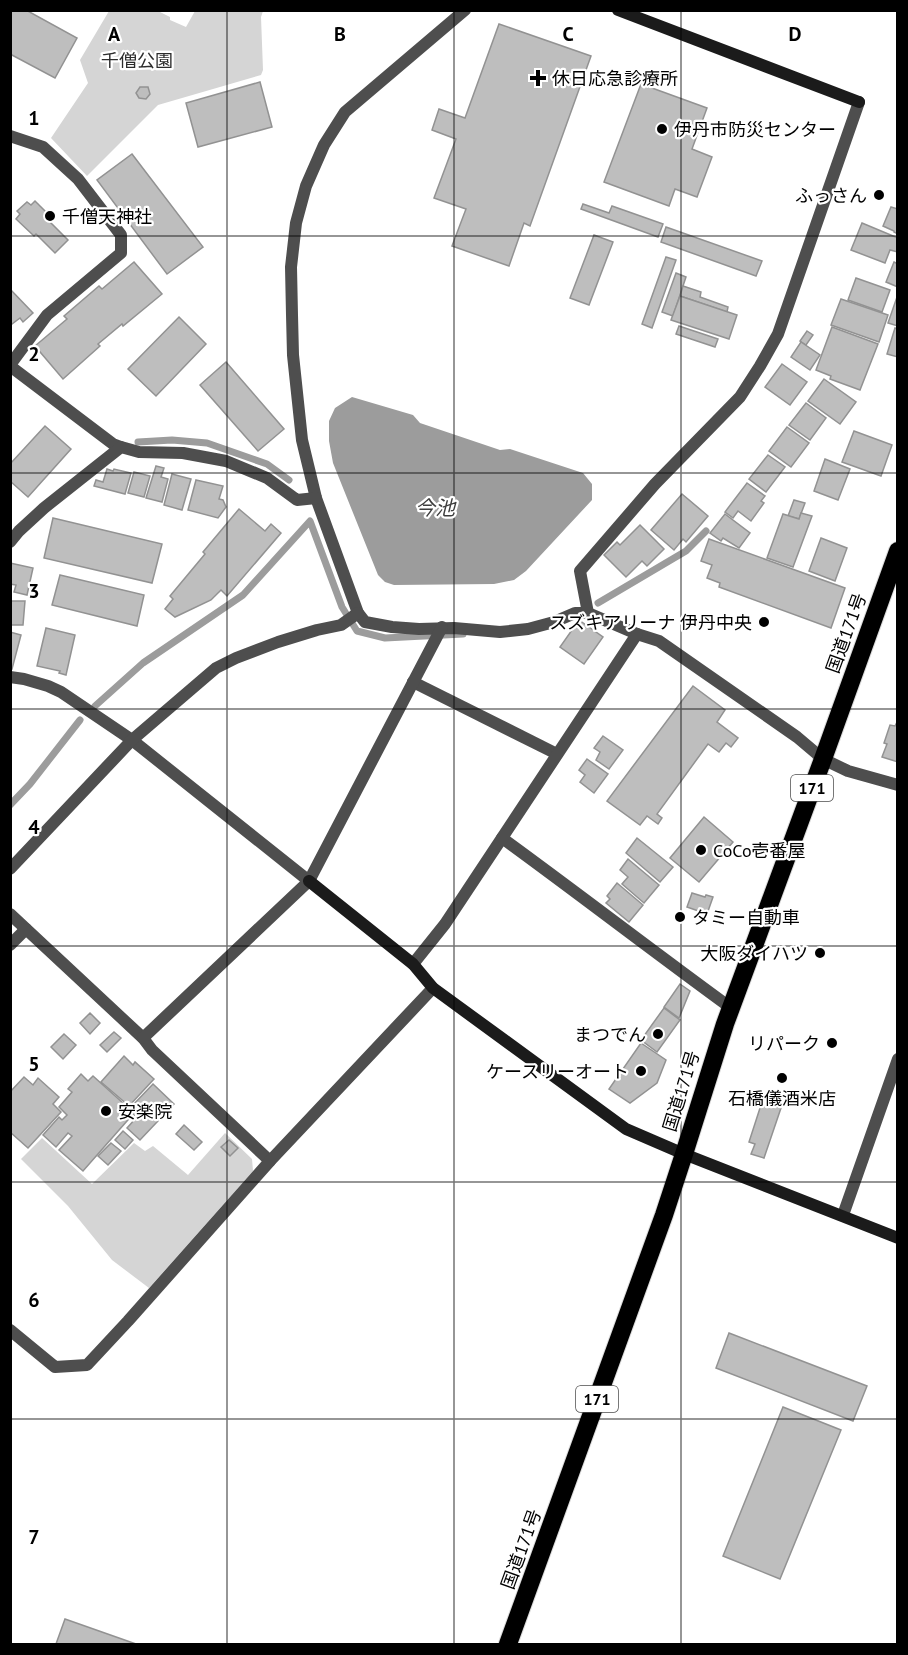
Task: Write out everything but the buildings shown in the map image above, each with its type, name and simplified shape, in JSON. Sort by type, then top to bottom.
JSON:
[{"type":"highway","name":"国道171号","points":[[508,1644],[684,1154],[731,1008],[897,551]]},
{"type":"street","points":[[465,10],[345,112],[324,145],[306,186],[293,244],[291,267],[293,355],[302,440],[316,498],[358,613],[365,621],[392,627],[418,629],[442,627],[500,632],[528,629],[575,614],[588,613],[659,641],[797,737],[823,759],[848,771],[897,785]]},
{"type":"street","points":[[588,613],[580,571],[655,484],[740,397],[778,334],[859,102],[618,10]]},
{"type":"street","points":[[10,136],[44,147],[78,179],[121,235],[121,253],[47,315],[10,365],[112,444],[139,452],[183,453],[226,461],[267,478],[297,500],[316,498]]},
{"type":"street","points":[[10,542],[44,508],[121,447]]},
{"type":"street","points":[[10,869],[132,740],[216,668],[278,642],[341,625],[358,613]]},
{"type":"street","points":[[143,1038],[309,881],[442,627]]},
{"type":"street","points":[[413,964],[445,924],[637,634]]},
{"type":"street","points":[[10,677],[48,686],[61,692],[132,740],[413,964],[433,988],[626,1129],[897,1238]]},
{"type":"street","points":[[413,682],[557,754]]},
{"type":"street","points":[[502,838],[582,896],[647,948],[731,1008]]},
{"type":"street","points":[[10,914],[270,1161]]},
{"type":"street","points":[[10,945],[26,929]]},
{"type":"street","points":[[10,1330],[55,1366],[87,1365],[128,1322],[270,1161],[433,988]]},
{"type":"street","points":[[843,1215],[897,1059]]},
{"type":"green space","name":"千僧公園","points":[[109,11],[158,11],[170,17],[170,20],[186,27],[195,11],[263,11],[261,17],[263,70],[261,75],[158,105],[87,176],[51,138],[88,83],[80,60]]},
{"type":"green space","points":[[225,1133],[252,1159],[253,1171],[149,1288],[112,1260],[68,1206],[21,1159],[42,1138],[92,1184],[134,1143],[145,1151],[153,1146],[188,1175]]},
{"type":"water","name":"今池","points":[[352,397],[413,415],[420,423],[500,450],[510,449],[583,473],[592,484],[592,500],[526,571],[514,580],[494,584],[394,585],[385,582],[378,575],[333,463],[329,441],[329,421],[335,408]]},
{"type":"waterway","points":[[138,442],[172,440],[207,443],[267,464],[289,480]]},
{"type":"waterway","points":[[95,706],[143,663],[243,595],[310,521],[342,607],[357,631],[385,638],[463,634]]},
{"type":"waterway","points":[[598,603],[686,551],[706,531]]},
{"type":"waterway","points":[[10,805],[30,784],[80,720]]},
{"type":"place","name":"休日応急診療所","points":[[538,78]]},
{"type":"place","name":"伊丹市防災センター","points":[[662,129]]},
{"type":"place","name":"ふっさん","points":[[879,195]]},
{"type":"place","name":"千僧天神社","points":[[50,216]]},
{"type":"place","name":"スズキアリーナ 伊丹中央","points":[[764,622]]},
{"type":"place","name":"CoCo壱番屋","points":[[701,850]]},
{"type":"place","name":"タミー自動車","points":[[680,917]]},
{"type":"place","name":"大阪ダイハツ","points":[[820,953]]},
{"type":"place","name":"まつでん","points":[[658,1034]]},
{"type":"place","name":"リパーク","points":[[832,1043]]},
{"type":"place","name":"ケースリーオート","points":[[641,1071]]},
{"type":"place","name":"石橋儀酒米店","points":[[782,1078]]},
{"type":"place","name":"安楽院","points":[[106,1111]]}]
